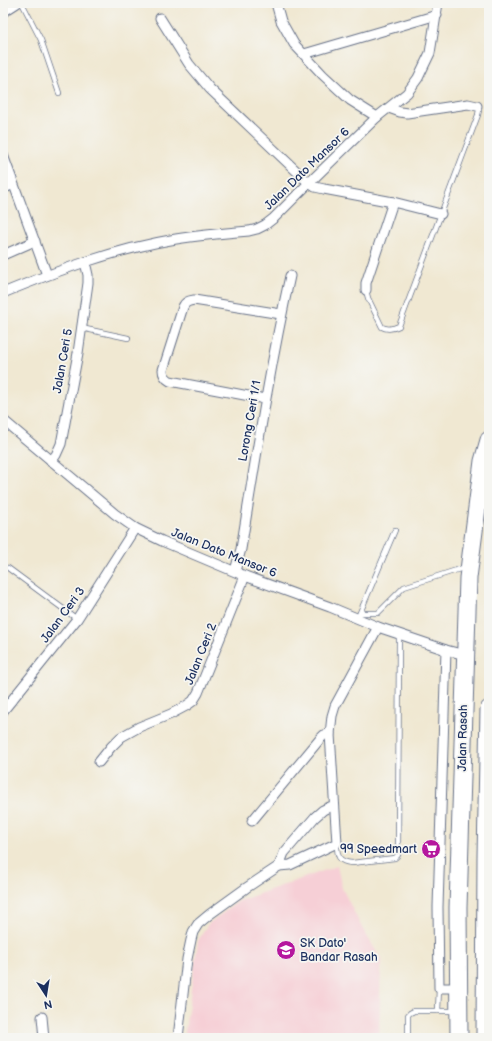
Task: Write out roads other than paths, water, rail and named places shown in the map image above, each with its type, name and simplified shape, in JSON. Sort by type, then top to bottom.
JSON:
[{"type":"highway","name":"Jalan Rasah","points":[[459,1038],[459,988],[448,908],[465,655],[469,565],[483,461],[489,440]]},
{"type":"highway","name":"Jalan Rasah","points":[[485,1038],[489,709]]},
{"type":"street","points":[[3,12],[17,3]]},
{"type":"street","points":[[276,3],[281,21],[294,44],[323,75],[350,100],[377,117]]},
{"type":"street","name":"Jalan Dato Mansor 6","points":[[3,293],[47,274],[106,255],[176,239],[249,231],[265,225],[274,218],[377,117],[407,93],[418,78],[430,52],[438,3]]},
{"type":"street","points":[[304,54],[436,15]]},
{"type":"street","points":[[160,18],[189,64],[210,89],[309,183],[315,187],[393,202],[441,214]]},
{"type":"street","points":[[389,108],[407,113],[468,104],[477,106]]},
{"type":"street","points":[[3,155],[47,274]]},
{"type":"street","points":[[3,189],[14,184]]},
{"type":"street","points":[[366,290],[366,283],[393,202]]},
{"type":"street","points":[[3,254],[35,241]]},
{"type":"street","name":"Jalan Ceri 5","points":[[51,461],[59,450],[61,444],[81,328],[88,283],[85,262]]},
{"type":"street","name":"Lorong Ceri 1/1","points":[[235,571],[241,548],[265,399],[281,314],[290,276]]},
{"type":"street","points":[[265,399],[170,381],[164,377],[163,370],[184,304],[187,302],[194,300],[281,314]]},
{"type":"street","name":"Jalan Dato Mansor 6","points":[[3,420],[115,514],[135,528],[244,576],[359,616],[378,627],[399,635],[465,655]]},
{"type":"street","name":"Jalan Ceri 3","points":[[5,705],[77,619],[135,528]]},
{"type":"street","name":"Jalan Ceri 2","points":[[99,762],[121,737],[139,727],[171,714],[193,701],[198,693],[244,576]]},
{"type":"street","points":[[178,1038],[187,959],[193,932],[198,924],[246,888],[279,866],[290,865],[337,843],[330,734],[332,716],[335,706],[378,627]]},
{"type":"street","points":[[446,650],[448,908],[439,988],[459,988]]},
{"type":"street","points":[[252,821],[320,739],[324,735],[330,734]]},
{"type":"street","points":[[279,866],[284,853],[315,818],[323,810],[334,805]]},
{"type":"street","points":[[42,1017],[44,1038]]},
{"type":"lane","points":[[22,3],[41,40],[60,92]]},
{"type":"lane","points":[[366,290],[368,298],[382,327],[392,329],[399,326],[478,115],[479,110],[477,106]]},
{"type":"lane","points":[[81,328],[128,338]]},
{"type":"lane","points":[[359,616],[395,530]]},
{"type":"lane","points":[[359,616],[378,613],[404,587],[469,565]]},
{"type":"lane","points":[[8,568],[77,619]]},
{"type":"lane","points":[[337,843],[337,854],[339,858],[347,863],[394,858],[398,855],[399,635]]},
{"type":"lane","points":[[438,1011],[439,988]]},
{"type":"lane","points":[[411,1038],[408,1035],[408,1015],[410,1013],[414,1011],[458,1011]]},
{"type":"place","name":"99 Speedmart","points":[[431,849]]},
{"type":"place","name":"SK Dato' Bandar Rasah","points":[[286,950]]}]
